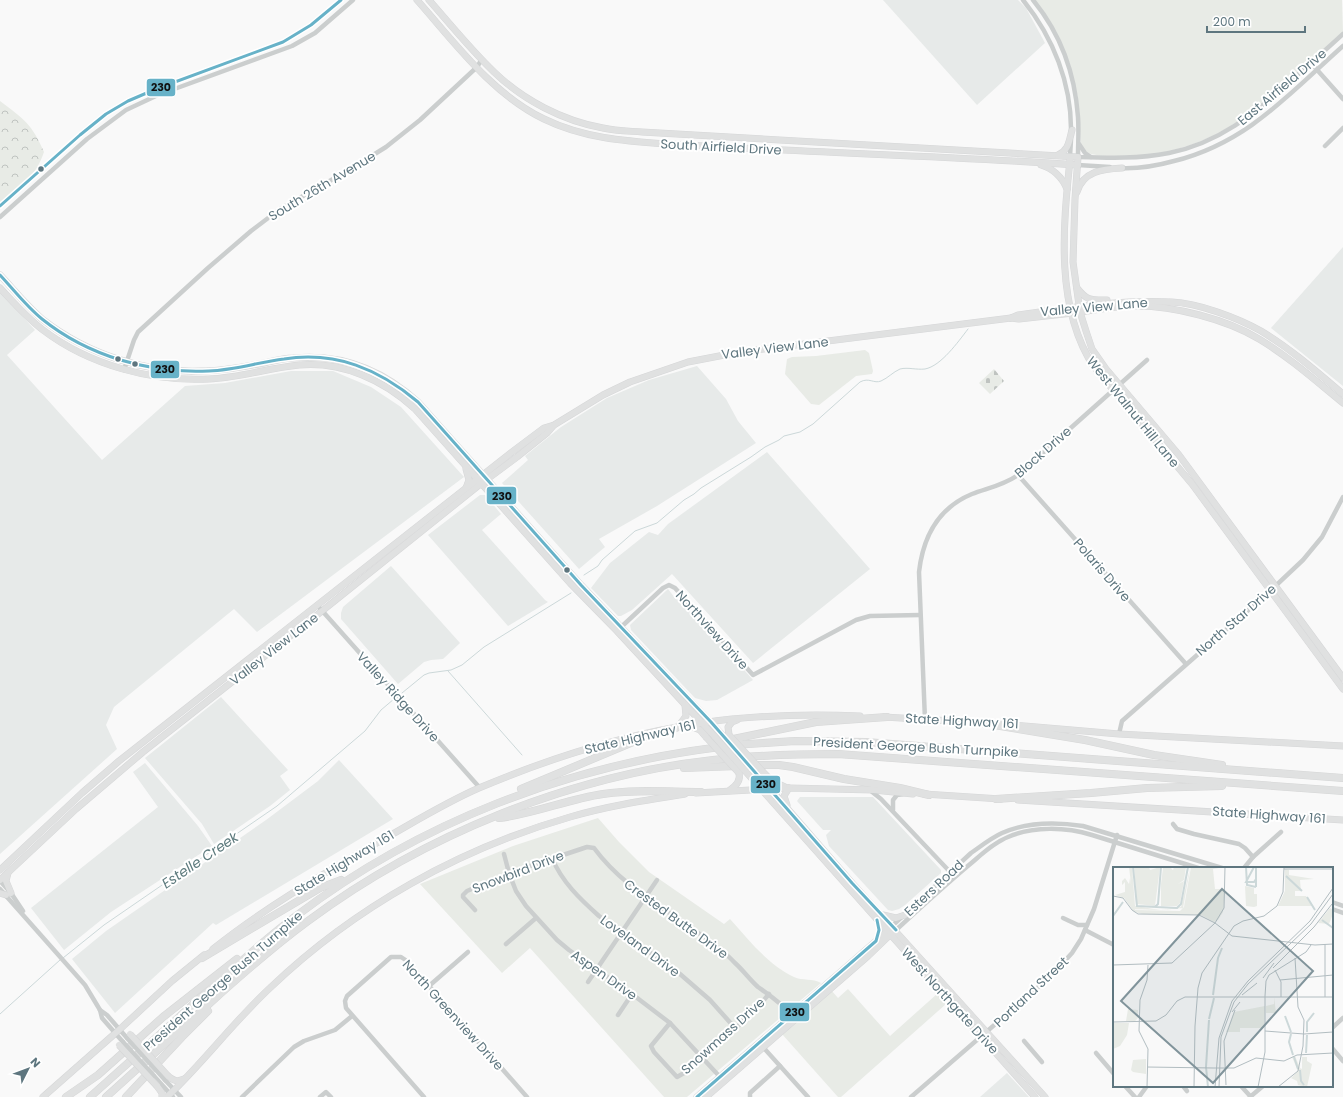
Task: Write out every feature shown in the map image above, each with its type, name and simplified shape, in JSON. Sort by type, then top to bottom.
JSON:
[{"type":"highway","points":[[682,752],[714,743],[816,722],[887,717]]},
{"type":"highway","points":[[982,723],[1085,740],[1154,755],[1209,762],[1250,771]]},
{"type":"highway","points":[[476,812],[510,793],[657,732]]},
{"type":"highway","name":"President George Bush Turnpike","points":[[90,1097],[272,935],[353,876],[417,840],[476,812],[523,793],[567,778],[640,760],[682,752],[775,742],[850,741],[1343,778]]},
{"type":"highway","name":"President George Bush Turnpike","points":[[106,1097],[235,981],[298,929],[351,892],[407,858],[449,836],[530,803],[616,777],[712,760],[753,756],[838,754],[1343,791]]},
{"type":"highway","points":[[660,768],[779,765],[929,795]]},
{"type":"highway","points":[[996,799],[1147,788],[1248,784]]},
{"type":"highway","points":[[489,819],[517,816],[582,798],[604,794],[631,792],[701,792]]},
{"type":"highway","points":[[202,958],[320,888],[353,876]]},
{"type":"highway","points":[[66,1097],[98,1075],[163,1017],[242,955],[272,935]]},
{"type":"highway","points":[[126,1097],[176,1042],[212,1007],[235,981]]},
{"type":"main road","name":"South Airfield Drive","points":[[417,0],[477,67],[508,98],[526,110],[544,119],[564,128],[583,134],[602,138],[670,144],[1078,164]]},
{"type":"main road","name":"South Airfield Drive","points":[[429,0],[500,78],[531,101],[566,118],[603,128],[670,134],[1078,157]]},
{"type":"main road","points":[[1058,155],[1069,145],[1072,130]]},
{"type":"main road","points":[[670,134],[670,144]]},
{"type":"main road","name":"West Walnut Hill Lane","points":[[1070,156],[1064,259],[1065,276],[1071,310],[1086,355],[1094,367],[1193,480],[1231,526],[1343,678]]},
{"type":"main road","name":"West Walnut Hill Lane","points":[[1078,157],[1073,262],[1080,309],[1092,349],[1119,385],[1179,455],[1193,480],[1226,530],[1343,689]]},
{"type":"main road","points":[[1034,163],[1046,166],[1056,173],[1062,179],[1068,193]]},
{"type":"main road","points":[[1075,199],[1080,185],[1090,174],[1100,170],[1122,168]]},
{"type":"main road","name":"West Northgate Drive","points":[[0,275],[38,315],[53,327],[79,342],[127,363],[167,370],[215,371],[293,358],[321,357],[354,363],[389,379],[407,393],[418,402],[504,499],[587,602],[619,629],[711,722],[726,735],[770,789],[789,809],[877,920],[1035,1097]]},
{"type":"main road","points":[[1076,287],[1085,298],[1108,300],[1114,303]]},
{"type":"main road","name":"West Northgate Drive","points":[[0,288],[34,322],[55,339],[72,348],[124,370],[156,377],[187,380],[225,378],[300,365],[333,366],[366,376],[403,398],[415,409],[491,496],[548,554]]},
{"type":"main road","name":"Valley View Lane","points":[[1011,318],[1018,315],[1080,309],[1128,301],[1173,302],[1204,308],[1254,328],[1280,344],[1343,394]]},
{"type":"main road","name":"Valley View Lane","points":[[1080,309],[1093,310],[1123,306],[1150,307],[1177,311],[1215,320],[1253,336],[1277,350],[1343,404]]},
{"type":"main road","name":"Valley View Lane","points":[[0,880],[76,809],[124,767],[322,611],[485,477],[500,462],[544,428],[554,425],[582,407],[630,382],[688,362],[740,352],[1011,318],[1019,319],[1060,314],[1071,310]]},
{"type":"main road","points":[[1087,336],[1087,318],[1088,314],[1093,310]]},
{"type":"main road","points":[[1060,314],[1070,319],[1075,325]]},
{"type":"main road","points":[[34,322],[38,315]]},
{"type":"main road","points":[[253,365],[254,373]]},
{"type":"main road","points":[[403,398],[407,393]]},
{"type":"main road","name":"Valley View Lane","points":[[485,477],[497,473],[547,433],[554,425]]},
{"type":"main road","points":[[474,465],[485,468],[500,462]]},
{"type":"main road","points":[[463,463],[469,477],[467,492],[482,492],[491,496]]},
{"type":"main road","points":[[497,473],[495,476],[495,483],[504,499]]},
{"type":"main road","name":"Valley View Lane","points":[[0,870],[78,797],[120,761],[317,605],[467,492]]},
{"type":"main road","points":[[1226,530],[1231,526]]},
{"type":"main road","name":"West Northgate Drive","points":[[619,629],[761,789],[850,885],[882,914],[1045,1097]]},
{"type":"main road","points":[[211,689],[215,694]]},
{"type":"main road","points":[[677,728],[686,716],[685,705]]},
{"type":"main road","name":"State Highway 161","points":[[43,1097],[172,981],[231,934],[327,872],[426,815],[480,788],[526,769],[608,742],[702,723],[739,719],[820,715],[1009,724],[1119,734],[1343,746]]},
{"type":"main road","points":[[739,719],[732,722],[728,727],[726,735],[772,781],[789,788],[784,796],[789,809]]},
{"type":"main road","points":[[689,726],[700,730],[739,773],[739,780],[730,790]]},
{"type":"main road","points":[[120,761],[124,767]]},
{"type":"main road","name":"State Highway 161","points":[[171,1094],[258,1000],[297,964],[367,911],[422,877],[488,846],[520,833],[570,817],[648,800],[701,792],[789,788],[869,790],[929,795],[1343,820]]},
{"type":"main road","points":[[6,894],[6,881],[8,873]]},
{"type":"main road","points":[[882,914],[896,918],[904,915]]},
{"type":"main road","points":[[876,940],[879,930],[877,920]]},
{"type":"main road","name":"Esters Road","points":[[697,1097],[722,1079],[894,928]]},
{"type":"main road","name":"Esters Road","points":[[794,1017],[876,940],[889,933]]},
{"type":"main road","points":[[937,987],[941,981]]},
{"type":"main road","points":[[125,1040],[130,1020]]},
{"type":"main road","points":[[125,1040],[162,1081]]},
{"type":"main road","points":[[105,1042],[125,1040]]},
{"type":"main road","points":[[125,1040],[162,1081],[162,1097]]},
{"type":"main road","points":[[1021,1081],[1026,1076]]},
{"type":"main road","points":[[162,1081],[178,1081],[184,1079]]},
{"type":"main road","name":"Esters Road","points":[[706,1097],[722,1079]]},
{"type":"street","points":[[0,206],[106,114],[128,101],[154,90],[283,42],[311,25],[341,0]]},
{"type":"street","points":[[0,217],[87,139],[126,110],[158,95],[292,46],[315,33],[353,0]]},
{"type":"street","name":"West Walnut Hill Lane","points":[[1023,0],[1045,31],[1056,52],[1062,71],[1068,96],[1072,130],[1070,156]]},
{"type":"street","name":"West Walnut Hill Lane","points":[[1033,0],[1052,27],[1062,48],[1075,90],[1078,117],[1078,157]]},
{"type":"street","points":[[331,9],[337,15]]},
{"type":"street","points":[[1045,31],[1052,27]]},
{"type":"street","name":"East Airfield Drive","points":[[1078,157],[1121,158],[1152,156],[1171,153],[1192,147],[1213,138],[1230,130],[1262,107],[1343,34]]},
{"type":"street","name":"East Airfield Drive","points":[[1078,164],[1122,168],[1153,166],[1200,154],[1238,135],[1263,118],[1343,46]]},
{"type":"street","name":"South 26th Avenue","points":[[124,370],[134,340],[139,331],[208,268],[251,231],[280,209],[386,147],[420,120],[477,67],[482,59]]},
{"type":"street","points":[[1311,63],[1343,100]]},
{"type":"street","points":[[1325,146],[1343,128]]},
{"type":"street","points":[[1078,143],[1081,149],[1091,157]]},
{"type":"street","points":[[1152,156],[1153,166]]},
{"type":"street","points":[[9,198],[14,204]]},
{"type":"street","name":"Block Drive","points":[[925,720],[919,572],[921,556],[927,538],[935,524],[954,504],[972,494],[1007,482],[1018,475],[1147,360]]},
{"type":"street","name":"Polaris Drive","points":[[1018,475],[1186,664]]},
{"type":"street","name":"North Star Drive","points":[[1119,734],[1122,721],[1276,586],[1303,560],[1320,540],[1333,519],[1343,497]]},
{"type":"street","name":"Northview Drive","points":[[619,629],[663,588],[669,585],[675,588],[753,675],[856,620],[870,616],[920,615]]},
{"type":"street","name":"Valley Ridge Drive","points":[[317,605],[480,788]]},
{"type":"street","points":[[869,790],[894,812],[955,877]]},
{"type":"street","points":[[894,812],[893,800],[897,795],[907,793]]},
{"type":"street","name":"Esters Road","points":[[894,928],[904,915],[971,853],[1002,833],[1013,829],[1042,824],[1068,823],[1117,835],[1219,867]]},
{"type":"street","points":[[1173,824],[1177,829],[1239,844],[1253,857]]},
{"type":"street","points":[[1013,829],[1016,834]]},
{"type":"street","name":"Esters Road","points":[[894,928],[999,841],[1016,834],[1036,830],[1053,829],[1075,831],[1195,867]]},
{"type":"street","points":[[1245,867],[1253,857],[1280,832]]},
{"type":"street","name":"Portland Street","points":[[911,1097],[982,1037],[1055,972],[1072,954],[1081,939],[1094,909],[1117,835]]},
{"type":"street","name":"Snowbird Drive","points":[[475,910],[463,895],[467,891],[509,873],[552,858],[587,847],[594,848]]},
{"type":"street","name":"Crested Butte Drive","points":[[594,848],[608,866],[645,898],[707,939],[735,962],[758,987],[780,1003],[794,1017]]},
{"type":"street","name":"Aspen Drive","points":[[504,854],[516,891],[536,918],[569,950],[632,994],[670,1023],[722,1079]]},
{"type":"street","name":"Loveland Drive","points":[[552,858],[557,870],[576,894],[599,916],[686,979],[710,1000],[735,1028]]},
{"type":"street","points":[[0,880],[6,894],[85,985],[100,1010],[107,1015],[117,1032],[125,1040]]},
{"type":"street","points":[[588,982],[657,880]]},
{"type":"street","points":[[0,889],[19,905],[31,924]]},
{"type":"street","points":[[1333,902],[1343,906]]},
{"type":"street","points":[[1333,909],[1343,913]]},
{"type":"street","points":[[506,944],[536,918]]},
{"type":"street","points":[[1063,918],[1086,928],[1113,944]]},
{"type":"street","points":[[429,986],[468,952]]},
{"type":"street","name":"North Greenview Drive","points":[[352,1016],[346,1008],[345,1001],[347,996],[391,957],[401,957],[407,961],[527,1097]]},
{"type":"street","points":[[618,1015],[632,994]]},
{"type":"street","name":"Snowmass Drive","points":[[670,1023],[651,1046],[654,1052],[677,1077],[684,1073],[735,1028],[756,1009],[769,994]]},
{"type":"street","points":[[242,1097],[294,1047],[304,1041],[335,1030],[352,1016],[424,1097]]},
{"type":"street","points":[[1333,1027],[1343,1018]]},
{"type":"street","points":[[1024,1041],[1042,1062]]},
{"type":"street","points":[[761,1045],[808,1097]]},
{"type":"street","points":[[1333,1049],[1343,1061]]},
{"type":"street","points":[[1096,1053],[1113,1073]]},
{"type":"street","points":[[750,1097],[750,1093],[780,1066]]},
{"type":"street","points":[[162,1081],[171,1094],[181,1097]]},
{"type":"street","points":[[1126,1087],[1135,1097]]},
{"type":"street","points":[[1139,1097],[1147,1087]]},
{"type":"street","points":[[1184,1087],[1187,1091]]},
{"type":"street","points":[[1242,1087],[1251,1097],[1262,1087]]},
{"type":"street","points":[[320,1097],[326,1092],[331,1097]]},
{"type":"shaded area","points":[[883,0],[1018,0],[1026,8],[1045,43],[977,105]]},
{"type":"shaded area","points":[[1343,247],[1343,386],[1271,328]]},
{"type":"shaded area","points":[[0,292],[35,330],[7,355],[102,460],[185,386],[225,383],[291,371],[333,371],[371,387],[401,407],[464,477],[257,632],[234,609],[114,707],[106,725],[117,749],[0,854]]},
{"type":"shaded area","points":[[697,366],[726,399],[738,421],[756,443],[657,506],[599,539],[605,547],[579,569],[502,483],[528,460],[525,456],[561,427],[607,398],[649,380]]},
{"type":"shaded area","points":[[767,452],[870,569],[753,663],[672,574],[632,610],[621,616],[618,616],[591,588],[610,563],[649,532],[658,535],[668,524]]},
{"type":"shaded area","points":[[480,495],[485,495],[501,514],[482,530],[548,602],[508,626],[428,535]]},
{"type":"shaded area","points":[[391,566],[460,643],[443,659],[424,662],[398,684],[341,619],[343,607]]},
{"type":"shaded area","points":[[668,589],[675,598],[690,609],[753,680],[717,700],[706,701],[695,698],[631,630],[630,625]]},
{"type":"shaded area","points":[[221,697],[288,770],[280,776],[290,790],[270,806],[214,844],[202,824],[145,758]]},
{"type":"shaded area","points":[[339,760],[393,819],[216,925],[213,923],[115,1013],[72,959],[106,931],[266,820],[318,781]]},
{"type":"shaded area","points":[[145,763],[198,826],[212,846],[111,912],[64,950],[31,908],[158,807],[133,772]]},
{"type":"shaded area","points":[[800,797],[873,797],[941,870],[941,873],[905,905],[899,909],[892,911],[888,910],[829,846],[826,835],[831,830],[823,830],[797,801]]},
{"type":"shaded area","points":[[1007,1073],[1029,1097],[980,1097]]},
{"type":"green space","points":[[1035,0],[1342,0],[1343,32],[1284,86],[1242,119],[1219,133],[1195,143],[1163,152],[1146,155],[1099,155],[1090,154],[1081,145],[1078,98],[1070,64],[1056,31]]},
{"type":"green space","points":[[0,101],[31,128],[44,152],[37,168],[27,181],[0,203]]},
{"type":"green space","points":[[865,350],[869,353],[873,371],[872,374],[856,376],[819,405],[811,404],[785,374],[787,359],[792,357],[816,356]]},
{"type":"green space","points":[[994,369],[1004,381],[990,394],[979,383]]},
{"type":"green space","points":[[598,818],[619,842],[649,872],[724,924],[730,919],[775,966],[794,977],[818,981],[821,983],[687,1097],[664,1097],[530,948],[502,973],[420,884],[513,846]]},
{"type":"green space","points":[[848,989],[890,1036],[937,994],[946,1004],[841,1097],[838,1097],[782,1034],[831,990],[838,998]]},
{"type":"waterway","points":[[584,575],[598,566],[602,560],[635,531],[657,523],[701,488],[765,447],[784,436],[800,432],[813,424],[860,382],[866,380],[878,382],[900,369],[925,369],[931,367],[949,353],[968,329]]},
{"type":"waterway","points":[[402,693],[424,675],[451,670],[462,665],[484,647],[571,593]]},
{"type":"waterway","points":[[448,671],[522,755]]},
{"type":"waterway","name":"Estelle Creek","points":[[63,958],[104,925],[277,806],[365,731],[381,710],[394,699]]},
{"type":"waterway","name":"Estelle Creek","points":[[0,1014],[60,960]]},
{"type":"transit line","name":"230","points":[[0,206],[106,114],[128,101],[156,89],[283,42],[311,25],[341,0]]},
{"type":"transit line","name":"230","points":[[0,275],[31,309],[60,332],[99,353],[142,366],[187,371],[209,371],[284,359],[303,357],[321,358],[339,360],[356,365],[388,380],[403,390],[418,402],[581,585],[711,722],[852,883],[896,930]]},
{"type":"transit line","name":"230","points":[[697,1097],[876,941],[879,930],[877,920]]}]
